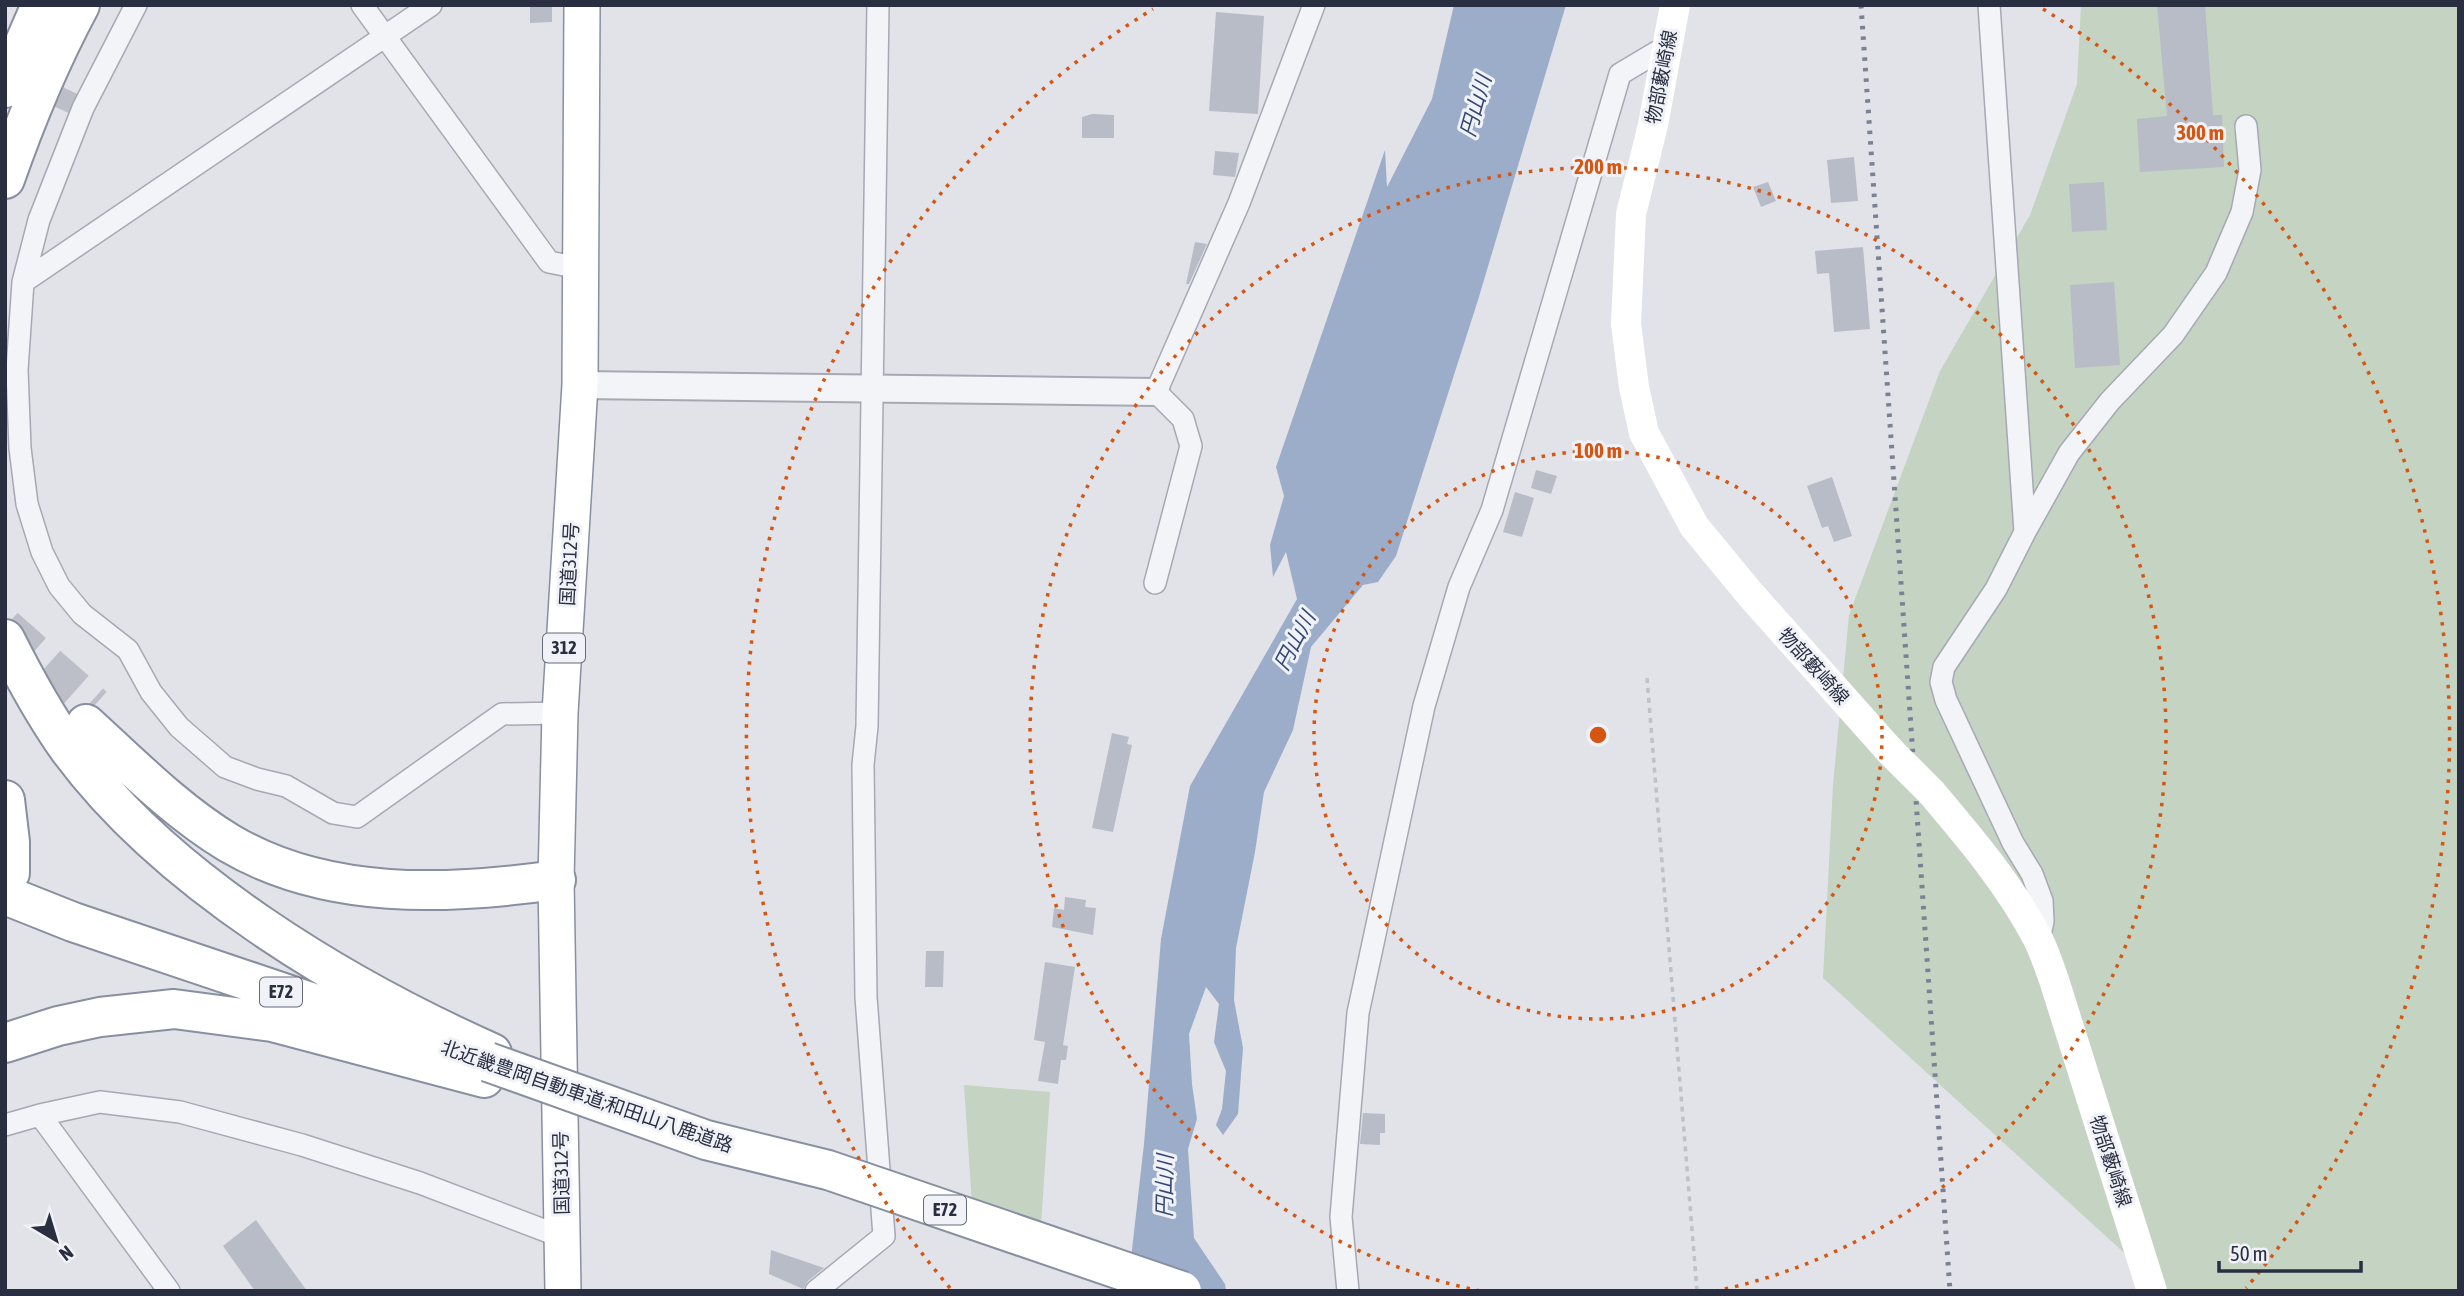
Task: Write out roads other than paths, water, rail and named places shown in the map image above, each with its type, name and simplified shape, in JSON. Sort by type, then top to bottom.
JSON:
[{"type":"highway","points":[[5,179],[24,126],[22,62],[16,5]]},
{"type":"highway","points":[[5,142],[22,62],[41,5]]},
{"type":"highway","points":[[5,159],[22,62],[62,5]]},
{"type":"highway","points":[[22,62],[80,5]]},
{"type":"highway","name":"国道312号","points":[[563,1291],[556,880],[560,713],[580,385],[582,5]]},
{"type":"highway","points":[[5,639],[43,711],[70,750],[99,786],[165,850],[276,935],[488,1064]]},
{"type":"highway","points":[[90,715],[152,785],[203,825],[254,856],[304,876],[328,882],[382,888],[485,890],[556,880]]},
{"type":"highway","points":[[5,800],[10,842],[7,891]]},
{"type":"highway","name":"北近畿豊岡自動車道;和田山八鹿道路","points":[[7,891],[73,922],[706,1140],[828,1170],[1182,1291]]},
{"type":"highway","points":[[5,1043],[58,1026],[100,1017],[174,1009],[272,1022],[488,1064],[771,1140],[828,1170]]},
{"type":"main road","name":"物部藪崎線","points":[[1675,5],[1653,125],[1631,214],[1626,324],[1634,387],[1644,433],[1694,526],[1750,594],[1976,844],[2039,940],[2152,1291]]},
{"type":"street","points":[[136,5],[78,106],[39,220],[23,282],[17,370],[20,448],[27,504],[42,552],[59,586],[82,614],[128,650],[151,692],[178,727],[225,766],[257,779],[286,786],[333,813],[357,817],[502,714],[560,713]]},
{"type":"street","points":[[362,5],[549,262],[579,268]]},
{"type":"street","points":[[23,282],[431,5]]},
{"type":"street","points":[[816,1291],[884,1236],[866,997],[863,765],[867,726],[878,5]]},
{"type":"street","points":[[1156,393],[1239,203],[1314,5]]},
{"type":"street","points":[[1989,5],[2025,532]]},
{"type":"street","points":[[1348,1291],[1341,1217],[1358,1013],[1424,706],[1460,587],[1492,510],[1620,74],[1667,46]]},
{"type":"street","points":[[2039,940],[2043,921],[2042,901],[2032,874],[2013,843],[1946,700],[1941,682],[1944,667],[1996,589],[2069,453],[2110,401],[2173,335],[2216,273],[2244,202],[2250,170],[2246,126]]},
{"type":"street","points":[[580,385],[1156,393],[1183,419],[1191,446],[1155,583]]},
{"type":"street","points":[[5,1125],[100,1102],[180,1112],[302,1145],[420,1184],[562,1237]]},
{"type":"street","points":[[40,1115],[169,1291]]},
{"type":"water","name":"円山川","points":[[1454,5],[1566,5],[1478,300],[1396,556],[1378,582],[1363,585],[1311,647],[1293,730],[1264,792],[1236,948],[1234,1000],[1243,1048],[1238,1114],[1223,1135],[1216,1125],[1222,1109],[1226,1071],[1214,1042],[1219,1004],[1206,987],[1189,1034],[1197,1119],[1188,1149],[1194,1238],[1225,1284],[1226,1291],[1136,1291],[1130,1267],[1144,1144],[1161,939],[1190,786],[1297,599],[1286,552],[1273,577],[1270,545],[1284,496],[1276,467],[1385,150],[1387,187],[1432,99]]},
{"type":"tunnel","points":[[31,84],[74,104]]},
{"type":"tunnel","points":[[5,627],[94,706]]},
{"type":"railway","points":[[1861,5],[1950,1291]]}]
